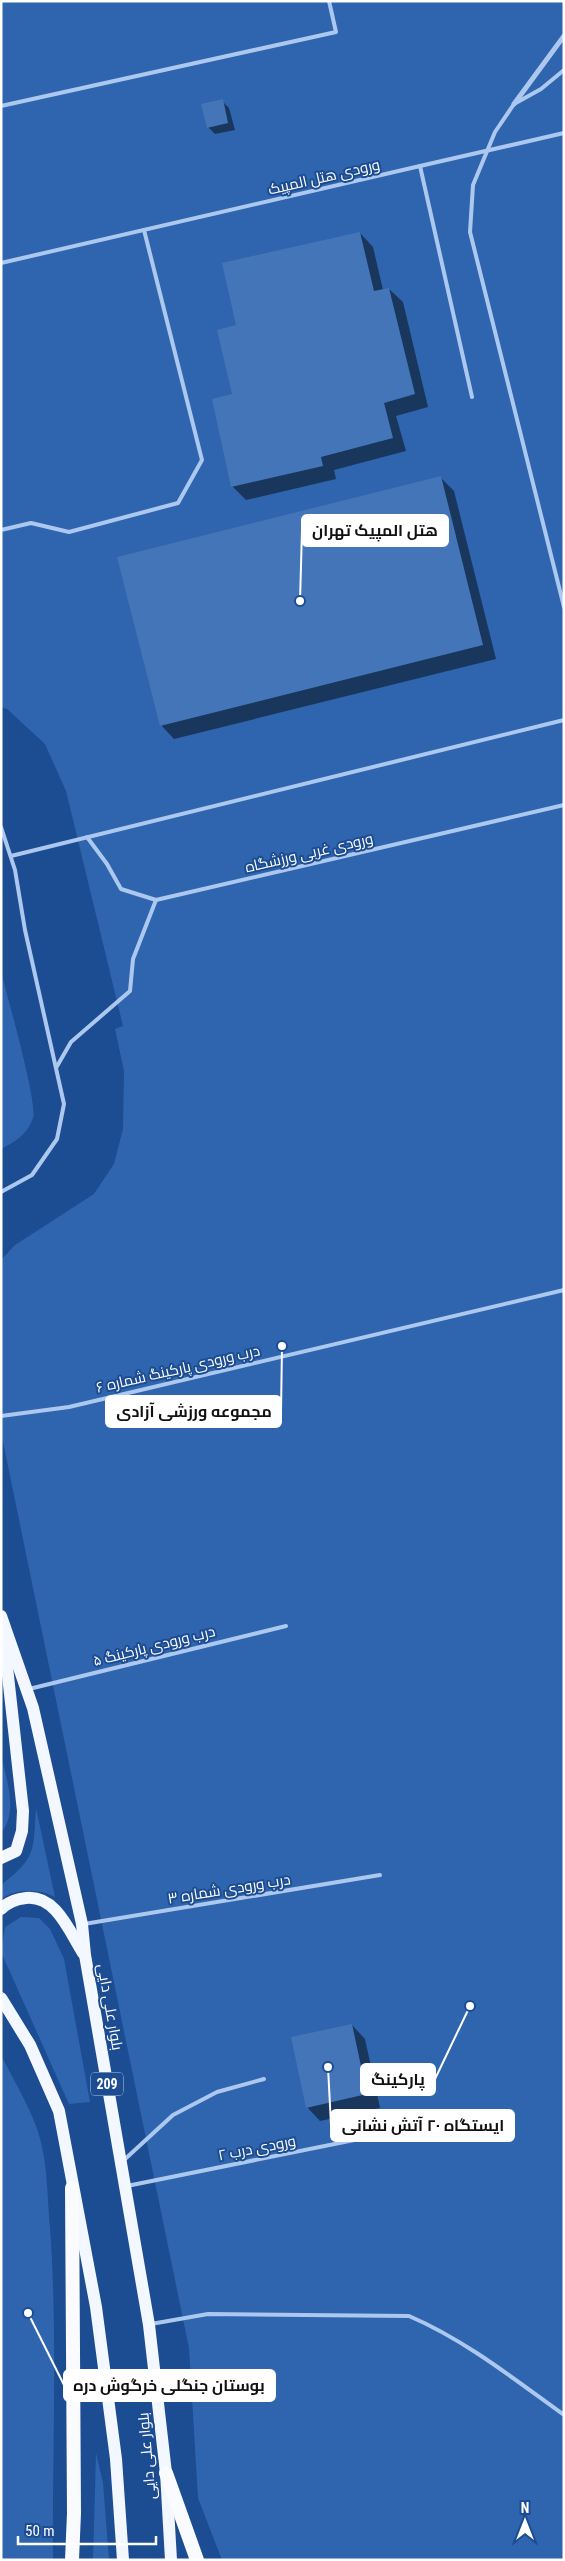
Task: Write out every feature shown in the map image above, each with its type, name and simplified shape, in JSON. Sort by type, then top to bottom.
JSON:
[{"type":"highway","points":[[72,2188],[74,2512],[72,2560]]},
{"type":"highway","points":[[166,2473],[197,2560]]},
{"type":"main road","name":"بلوار علی دایی","points":[[2,1618],[33,1708],[82,1924],[85,1955],[149,2325],[166,2473],[171,2560]]},
{"type":"main road","points":[[1,1858],[16,1851],[22,1831],[24,1811],[2,1618]]},
{"type":"main road","points":[[1,1909],[16,1899],[32,1897],[44,1899],[56,1909],[85,1955]]},
{"type":"main road","points":[[1,1998],[30,2045],[60,2110],[72,2188],[96,2307],[116,2459],[123,2560]]},
{"type":"street","points":[[514,104],[564,36]]},
{"type":"lane","points":[[1,106],[336,32],[329,1]]},
{"type":"lane","points":[[564,70],[541,89],[514,104],[496,132],[473,185],[470,232],[564,606]]},
{"type":"lane","name":"ورودی هتل المپیک","points":[[1,263],[564,133]]},
{"type":"lane","points":[[420,166],[472,397]]},
{"type":"lane","points":[[1,530],[31,523],[69,532],[178,503],[202,460],[144,230]]},
{"type":"lane","points":[[11,856],[564,720]]},
{"type":"lane","name":"ورودی غربی ورزشگاه","points":[[156,900],[564,805]]},
{"type":"lane","points":[[1,827],[11,856],[64,1104],[57,1139],[32,1175],[1,1192]]},
{"type":"lane","points":[[56,1068],[71,1042],[130,991],[133,959],[156,900],[121,889],[107,864],[87,837]]},
{"type":"lane","name":"درب ورودی پارکینگ شماره ۶","points":[[1,1416],[78,1404],[564,1290]]},
{"type":"lane","name":"درب ورودی پارکینگ ۵","points":[[26,1690],[286,1626]]},
{"type":"lane","name":"درب ورودی شماره ۳","points":[[82,1924],[380,1875]]},
{"type":"lane","points":[[120,2163],[173,2115],[217,2092],[264,2079]]},
{"type":"lane","name":"ورودی درب ۲","points":[[124,2186],[394,2132]]},
{"type":"lane","points":[[149,2325],[208,2314],[409,2316],[435,2327],[485,2358],[564,2415]]},
{"type":"shaded area","points":[[1,1],[564,1],[564,2560],[222,2560],[198,2498],[189,2348],[1,1432],[1,1260],[15,1245],[94,1194],[114,1164],[123,1129],[124,1071],[115,1029],[123,1026],[66,791],[45,744],[7,709],[1,707]]},
{"type":"shaded area","points":[[1,972],[27,1072],[33,1118],[24,1133],[1,1149]]},
{"type":"shaded area","points":[[1,1755],[10,1795],[10,1805],[6,1825],[1,1833]]},
{"type":"shaded area","points":[[36,1808],[55,1897],[42,1892],[21,1891],[1,1899],[1,1885],[21,1867],[31,1852]]},
{"type":"shaded area","points":[[21,1917],[39,1918],[50,1929],[64,1959],[90,2102],[69,2104],[1,1952],[5,1927]]},
{"type":"shaded area","points":[[1,2055],[36,2126],[43,2151],[46,2176],[54,2310],[53,2560],[1,2560]]},
{"type":"shaded area","points":[[96,2453],[103,2483],[109,2560],[93,2560]]},
{"type":"building","points":[[223,99],[228,123],[207,128],[201,104]]},
{"type":"building","points":[[360,232],[374,291],[389,288],[415,394],[384,403],[393,438],[321,457],[323,466],[231,487],[212,399],[232,394],[217,330],[236,325],[222,263]]},
{"type":"building","points":[[441,476],[483,645],[160,726],[117,557]]},
{"type":"building","points":[[352,2024],[367,2094],[306,2108],[291,2037]]},
{"type":"place","name":"هتل المپیک تهران","points":[[300,601]]},
{"type":"place","name":"مجموعه ورزشی آزادی","points":[[282,1346]]},
{"type":"place","name":"پارکینگ","points":[[470,2006]]},
{"type":"place","name":"ایستگاه ۲۰ آتش نشانی","points":[[328,2067]]},
{"type":"place","name":"بوستان جنگلی خرگوش دره","points":[[28,2313]]}]
